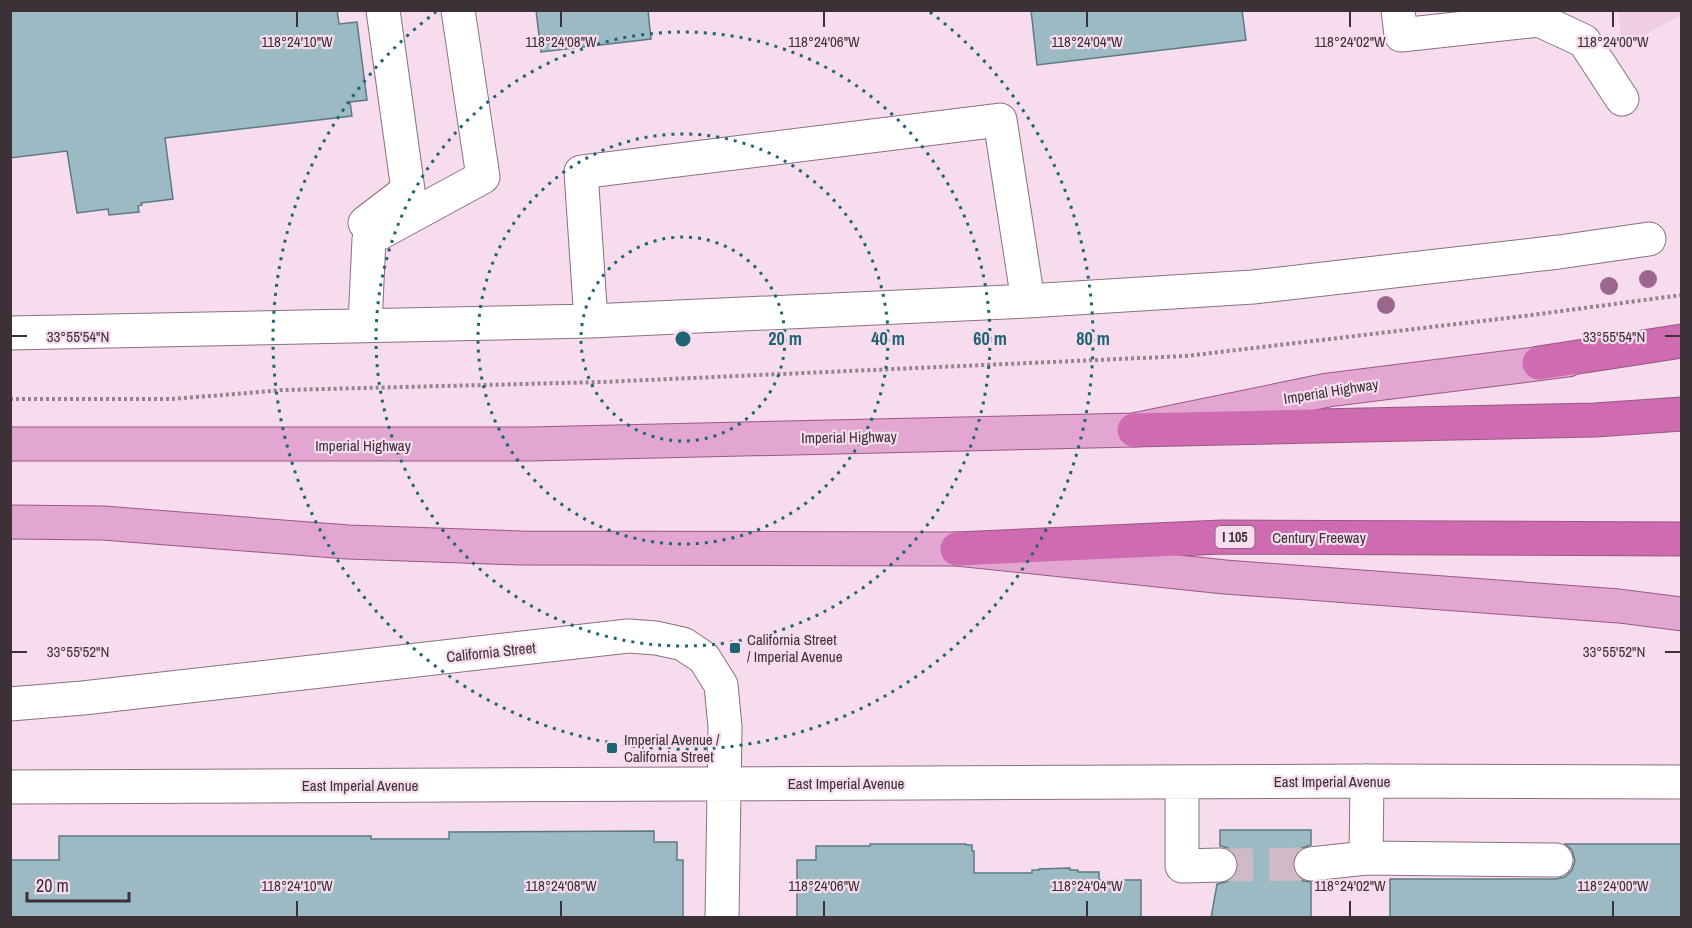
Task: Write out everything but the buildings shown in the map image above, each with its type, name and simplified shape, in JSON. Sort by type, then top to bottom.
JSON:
[{"type":"highway","points":[[1539,363],[1682,341]]},
{"type":"highway","points":[[1134,430],[1595,420],[1682,414]]},
{"type":"highway","name":"Century Freeway","points":[[957,549],[1222,537],[1682,539]]},
{"type":"main road","name":"Imperial Highway","points":[[10,444],[530,444],[1134,430],[1328,390],[1539,363],[1682,350]]},
{"type":"main road","points":[[10,522],[103,523],[348,542],[521,548],[957,549],[1225,577],[1619,606],[1682,614]]},
{"type":"street","points":[[355,326],[346,238],[408,190],[382,10]]},
{"type":"street","points":[[355,326],[369,240],[483,177],[458,10]]},
{"type":"street","points":[[1398,10],[1401,35],[1539,20],[1584,41],[1622,99]]},
{"type":"street","points":[[591,321],[581,172],[1000,120],[1028,301]]},
{"type":"street","points":[[10,333],[591,321],[1028,301],[1253,287],[1559,252],[1649,239]]},
{"type":"street","name":"California Street","points":[[10,704],[83,698],[628,636],[656,638],[683,644],[704,658],[721,685],[725,727],[722,918]]},
{"type":"street","points":[[1366,858],[1368,781]]},
{"type":"street","points":[[1182,782],[1182,866],[1220,865]]},
{"type":"street","name":"East Imperial Avenue","points":[[10,788],[724,783],[1682,782]]},
{"type":"street","points":[[1311,864],[1366,858],[1556,860]]},
{"type":"path","points":[[10,399],[172,399],[284,390],[602,382],[1186,356],[1682,295]]},
{"type":"shaded area","points":[[1618,11],[1681,11],[1681,15],[1620,48]]},
{"type":"tunnel","points":[[1220,865],[1311,864]]},
{"type":"place","name":"California Street / Imperial Avenue","points":[[735,648]]},
{"type":"place","name":"Imperial Avenue / California Street","points":[[612,748]]}]
